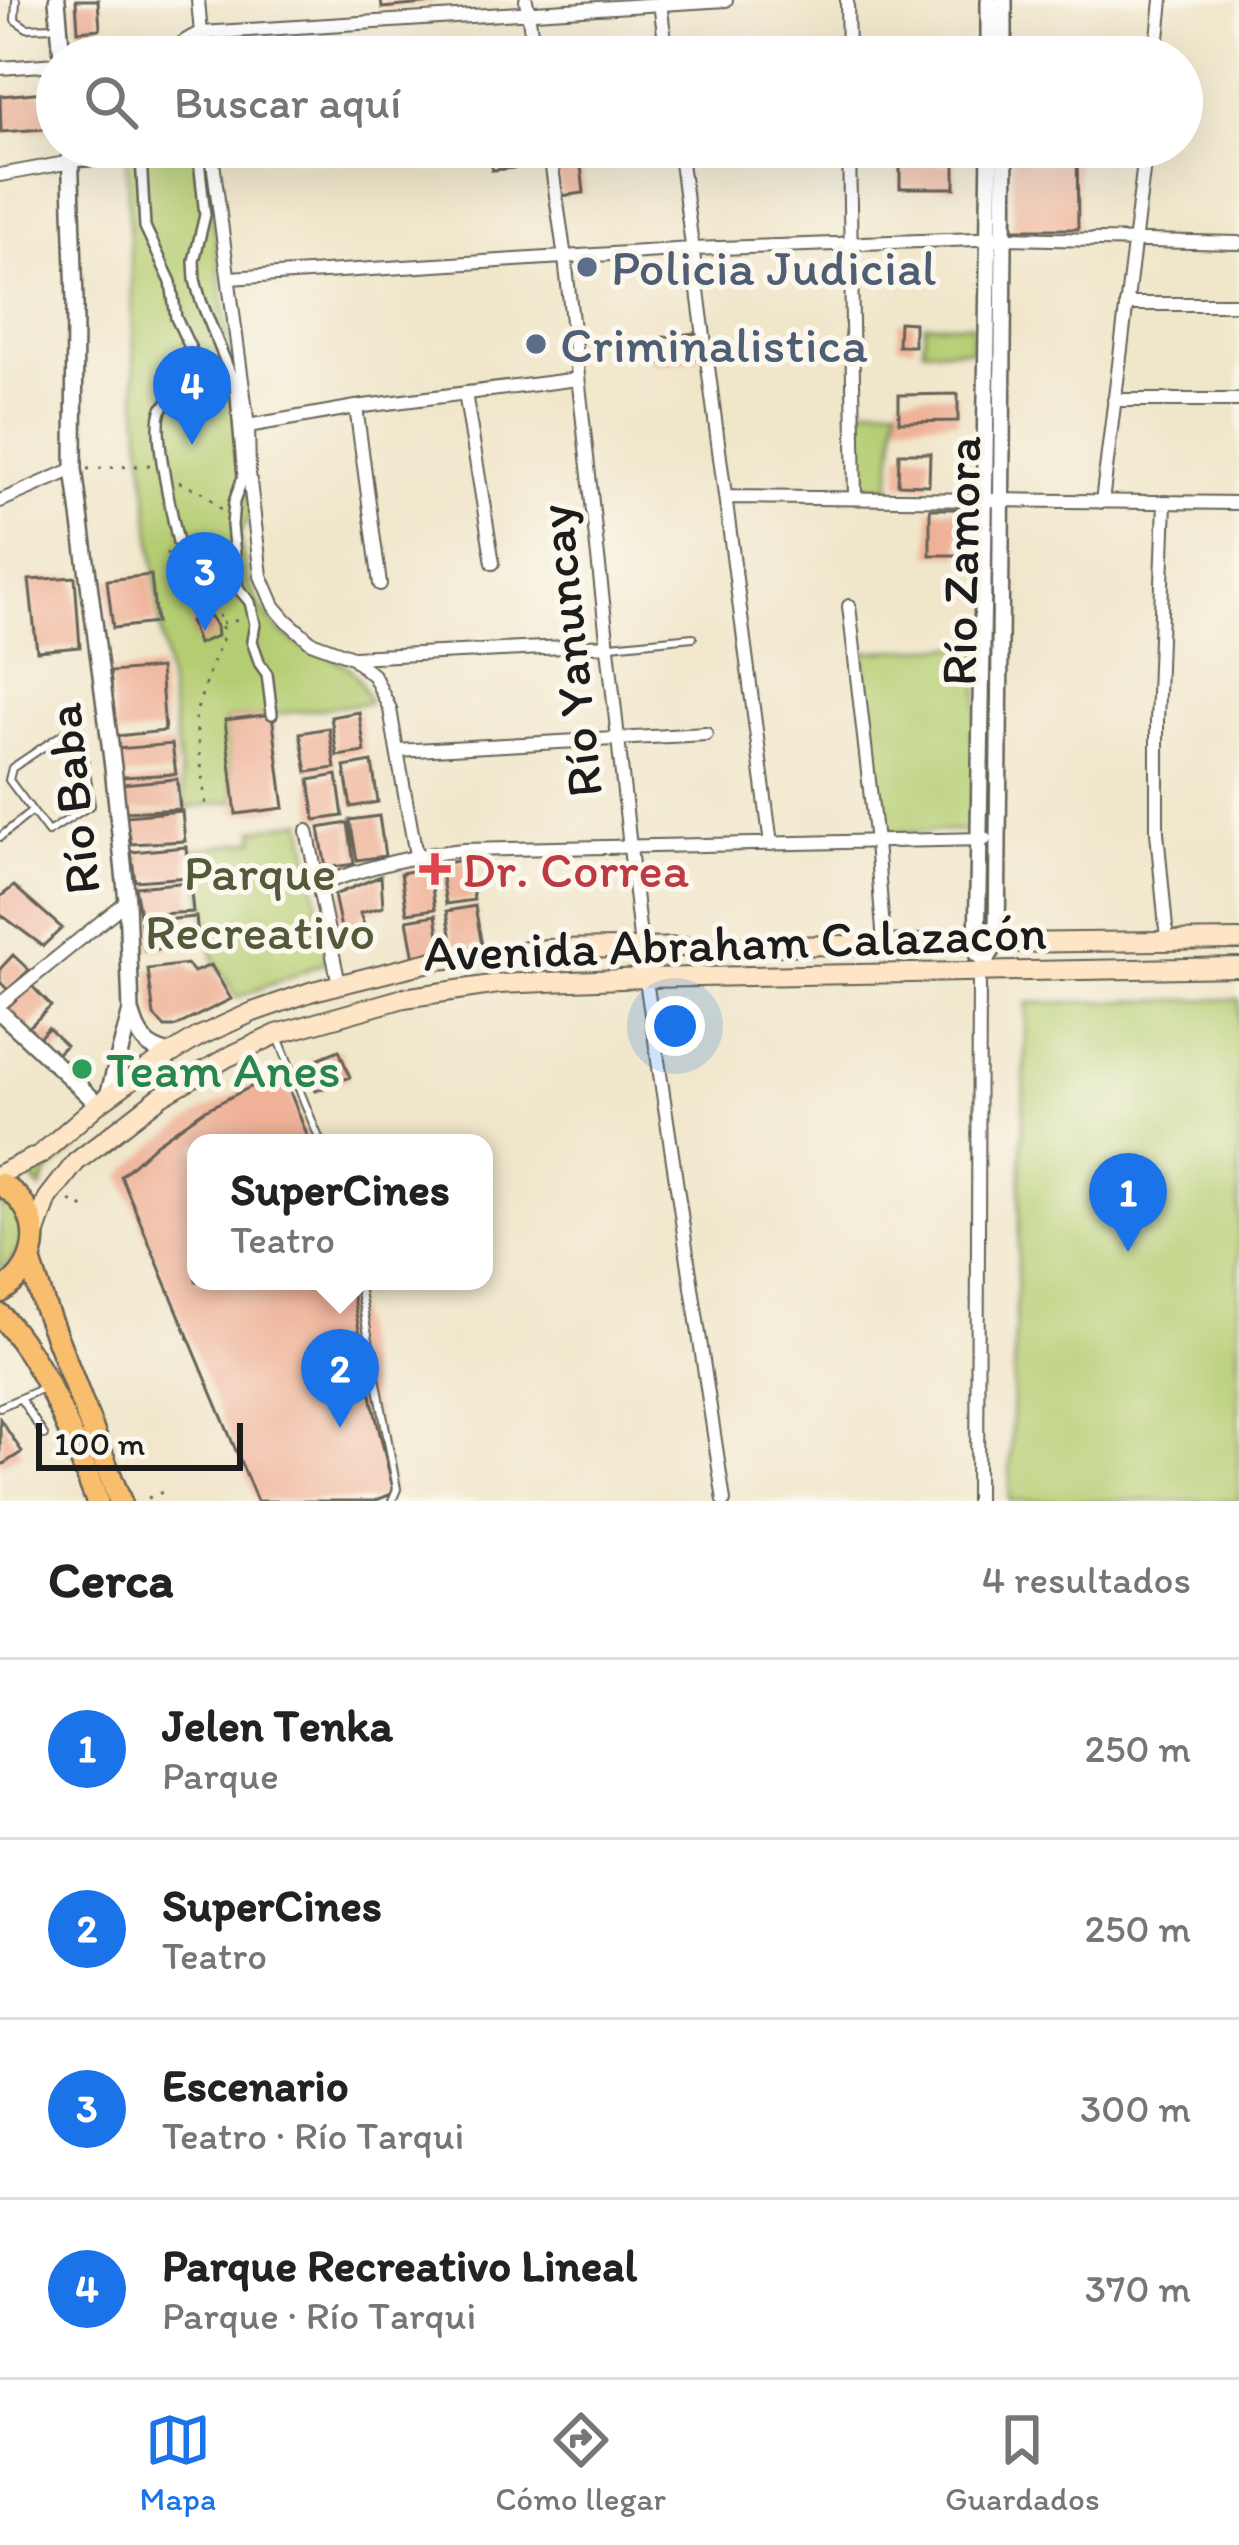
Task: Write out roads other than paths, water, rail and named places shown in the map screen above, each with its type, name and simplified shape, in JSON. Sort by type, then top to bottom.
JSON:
[{"type":"main road","name":"Avenida Abraham Calazacón","points":[[0,1174],[41,1154],[103,1100],[176,1051],[253,1012],[339,984],[473,955],[641,947],[1239,940]]},
{"type":"main road","name":"Avenida Abraham Calazacón","points":[[35,1235],[48,1198],[76,1162],[196,1074],[278,1034],[445,990],[646,978],[1239,967]]},
{"type":"main road","points":[[176,1051],[196,1074]]},
{"type":"main road","points":[[0,1184],[21,1199],[35,1235],[30,1262],[18,1280],[0,1292]]},
{"type":"main road","points":[[30,1262],[121,1501]]},
{"type":"main road","points":[[0,1316],[46,1386],[97,1501]]},
{"type":"street","points":[[57,0],[59,36]]},
{"type":"street","points":[[198,0],[201,36]]},
{"type":"street","points":[[192,36],[527,6],[726,0]]},
{"type":"street","points":[[847,0],[848,36]]},
{"type":"street","points":[[989,0],[989,36]]},
{"type":"street","points":[[1004,0],[1004,36]]},
{"type":"street","points":[[1158,36],[1162,0]]},
{"type":"street","points":[[660,3],[664,36]]},
{"type":"street","points":[[527,6],[532,36]]},
{"type":"street","points":[[0,68],[36,63]]},
{"type":"street","points":[[0,175],[36,164]]},
{"type":"street","name":"Río Baba","points":[[70,168],[74,470],[113,767],[127,901],[131,1011],[103,1100]]},
{"type":"street","points":[[142,168],[145,227],[171,282],[176,318],[199,366],[198,377],[162,409],[160,423],[178,542]]},
{"type":"street","points":[[206,168],[195,280],[235,386],[243,477],[232,525],[238,588],[250,602],[252,641],[266,674],[272,714]]},
{"type":"street","points":[[210,168],[230,278],[261,576],[286,620],[311,642],[352,657],[374,676],[386,698],[416,855]]},
{"type":"street","name":"Río Yanuncay","points":[[552,168],[641,947],[724,1501]]},
{"type":"street","points":[[682,168],[771,844]]},
{"type":"street","points":[[849,168],[855,499]]},
{"type":"street","name":"Río Zamora","points":[[992,168],[998,239]]},
{"type":"street","name":"Río Zamora","points":[[987,942],[980,839],[1003,168]]},
{"type":"street","points":[[1102,502],[1144,168]]},
{"type":"street","points":[[230,278],[692,249],[998,239],[1239,243]]},
{"type":"street","points":[[1126,304],[1239,304]]},
{"type":"street","points":[[248,426],[578,379]]},
{"type":"street","points":[[465,394],[493,563]]},
{"type":"street","points":[[1114,400],[1239,400]]},
{"type":"street","points":[[356,407],[380,584]]},
{"type":"street","points":[[0,501],[74,470]]},
{"type":"street","points":[[725,497],[1239,503]]},
{"type":"street","name":"Río Zamora","points":[[977,1501],[979,971],[987,942],[998,838],[994,500]]},
{"type":"street","points":[[1165,502],[1157,832],[1167,939]]},
{"type":"street","points":[[849,606],[884,944]]},
{"type":"street","points":[[352,657],[608,645]]},
{"type":"street","points":[[397,751],[706,734]]},
{"type":"street","points":[[307,831],[339,984]]},
{"type":"street","points":[[319,885],[416,855],[514,847],[998,838]]},
{"type":"street","points":[[103,1100],[0,1008],[127,901]]},
{"type":"street","points":[[131,1011],[141,1039],[153,1048],[176,1051]]},
{"type":"lane","points":[[16,0],[15,20],[27,28],[59,27]]},
{"type":"lane","points":[[608,645],[693,637]]},
{"type":"lane","points":[[77,727],[91,805],[48,832],[31,812],[8,774],[77,727]]},
{"type":"lane","points":[[0,837],[31,812]]},
{"type":"lane","points":[[278,1034],[317,1134]]},
{"type":"lane","points":[[360,1290],[397,1489],[392,1501]]},
{"type":"lane","points":[[0,1408],[46,1386]]},
{"type":"lane","points":[[20,1398],[44,1436]]},
{"type":"lane","points":[[38,1425],[60,1413]]},
{"type":"place","name":"Policia Judicial","points":[[587,267]]},
{"type":"place","name":"Criminalistica","points":[[536,344]]},
{"type":"place","name":"Parque Recreativo Lineal","points":[[192,445]]},
{"type":"place","name":"Escenario","points":[[205,631]]},
{"type":"place","name":"Dr. Correa","points":[[435,869]]},
{"type":"place","name":"Team Anes","points":[[82,1069]]},
{"type":"place","name":"Jelen Tenka","points":[[1128,1252]]},
{"type":"place","name":"SuperCines","points":[[340,1428]]},
{"type":"park label","name":"Parque Recreativo","points":[[260,901]]}]
